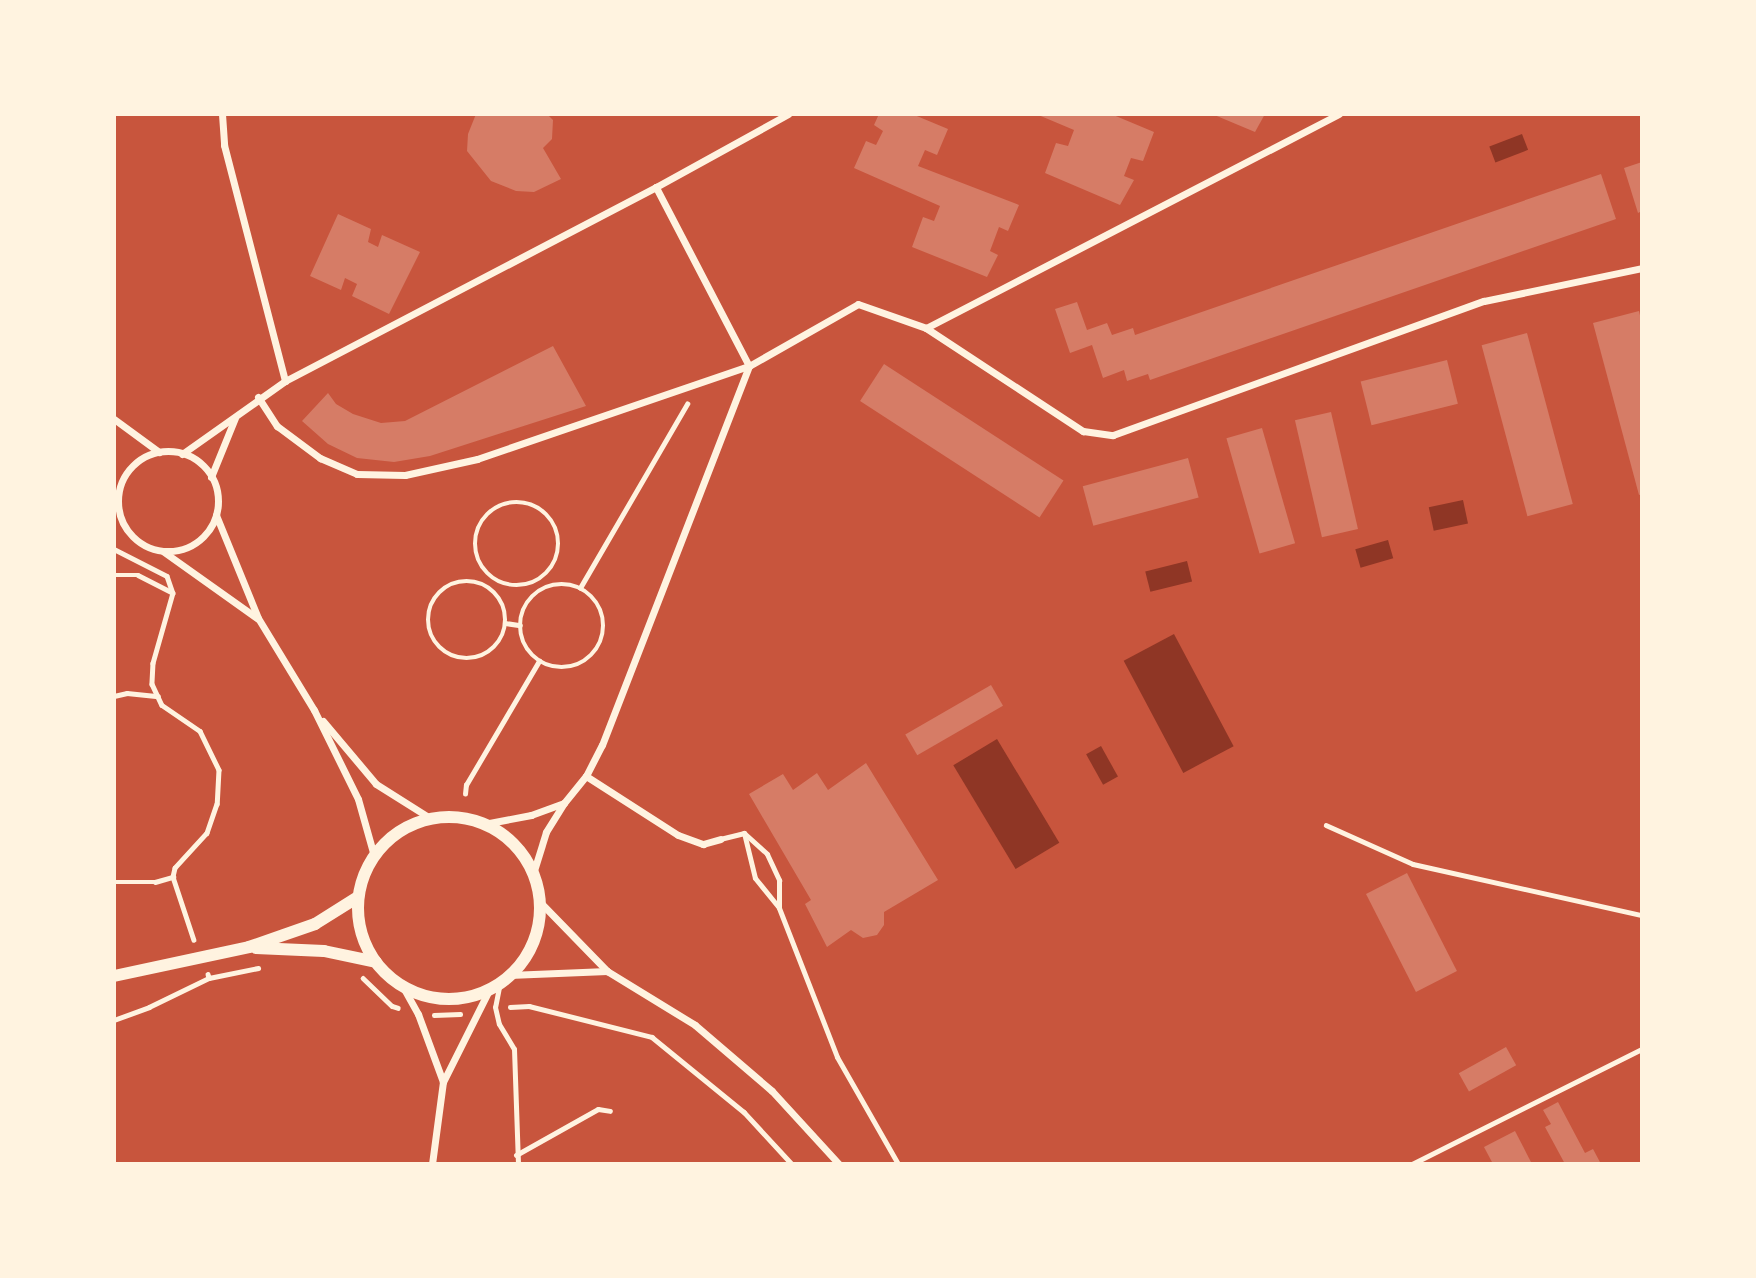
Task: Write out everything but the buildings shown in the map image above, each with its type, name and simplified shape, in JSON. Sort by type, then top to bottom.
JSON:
[{"type":"street","points":[[222,114],[224,145],[285,381]]},
{"type":"street","points":[[183,454],[258,397],[285,381],[656,187],[788,114]]},
{"type":"street","points":[[926,328],[1339,114]]},
{"type":"street","points":[[533,874],[546,832],[564,803],[586,776],[602,745],[749,366],[656,187]]},
{"type":"street","points":[[258,397],[277,426],[320,458],[357,474],[405,475],[477,458],[699,385],[749,366],[858,303],[926,328],[1083,432],[1113,435],[1484,301],[1642,268]]},
{"type":"street","points":[[211,477],[235,417]]},
{"type":"street","points":[[114,419],[159,452]]},
{"type":"street","points":[[118,494],[127,471],[147,456],[159,452],[183,454],[194,459],[211,477],[218,500],[211,527],[192,545],[163,551]]},
{"type":"street","points":[[114,482],[121,521],[128,533],[150,548],[163,551],[258,618]]},
{"type":"street","points":[[216,515],[258,618],[314,710],[358,799],[374,856]]},
{"type":"street","points":[[314,710],[376,784],[430,818]]},
{"type":"street","points":[[586,776],[678,835],[703,844],[720,839]]},
{"type":"street","points":[[484,824],[531,815],[564,803]]},
{"type":"street","points":[[432,1164],[443,1082],[500,982],[533,942],[538,922],[539,901],[533,874],[514,844],[484,824],[467,818],[430,818],[408,826],[389,839],[374,856],[363,875],[358,897],[361,931],[376,962],[403,987],[418,1014],[443,1082]]},
{"type":"street","points":[[114,976],[249,947],[315,925],[358,897]]},
{"type":"street","points":[[539,901],[607,971],[695,1025],[772,1091],[839,1164]]},
{"type":"street","points":[[249,947],[324,951],[376,962]]},
{"type":"street","points":[[403,987],[438,999],[465,997],[500,982],[607,971]]},
{"type":"lane","points":[[720,839],[744,833]]},
{"type":"lane","points":[[744,833],[767,854],[779,880],[779,908]]},
{"type":"lane","points":[[744,833],[755,877],[779,908],[837,1057],[898,1164]]},
{"type":"lane","points":[[500,982],[495,1007],[499,1024],[514,1049],[518,1164]]},
{"type":"lane","points":[[516,1155],[598,1109],[610,1111]]},
{"type":"path","points":[[580,588],[699,385]]},
{"type":"path","points":[[514,502],[540,508],[556,529],[557,556],[551,568],[537,580],[513,586],[492,577],[479,562],[476,534],[490,511],[514,502]]},
{"type":"path","points":[[114,575],[138,575],[173,593]]},
{"type":"path","points":[[485,585],[492,577]]},
{"type":"path","points":[[537,580],[542,589]]},
{"type":"path","points":[[461,581],[485,585],[503,604],[505,623],[500,641],[478,657],[452,656],[432,637],[428,616],[438,593],[461,581]]},
{"type":"path","points":[[568,584],[580,588],[600,608],[603,635],[598,648],[588,659],[576,666],[562,668],[539,661],[526,649],[520,625],[524,609],[542,589],[568,584]]},
{"type":"path","points":[[505,623],[520,625]]},
{"type":"path","points":[[464,794],[466,785],[539,661]]},
{"type":"path","points":[[114,696],[127,693],[158,696]]},
{"type":"path","points":[[1326,825],[1413,864],[1642,915]]},
{"type":"path","points":[[114,881],[155,882],[173,877]]},
{"type":"path","points":[[114,1020],[149,1007],[209,978]]},
{"type":"path","points":[[1412,1164],[1642,1049]]},
{"type":"shaded area","points":[[1522,134],[1528,150],[1495,162],[1489,147]]},
{"type":"shaded area","points":[[1463,500],[1468,523],[1434,531],[1429,507]]},
{"type":"shaded area","points":[[1388,540],[1393,558],[1361,568],[1355,549]]},
{"type":"shaded area","points":[[1187,561],[1192,581],[1150,592],[1145,571]]},
{"type":"shaded area","points":[[1174,634],[1234,746],[1183,773],[1124,661]]},
{"type":"shaded area","points":[[997,739],[1059,843],[1016,869],[953,765]]},
{"type":"shaded area","points":[[1101,746],[1118,777],[1103,785],[1086,754]]}]
